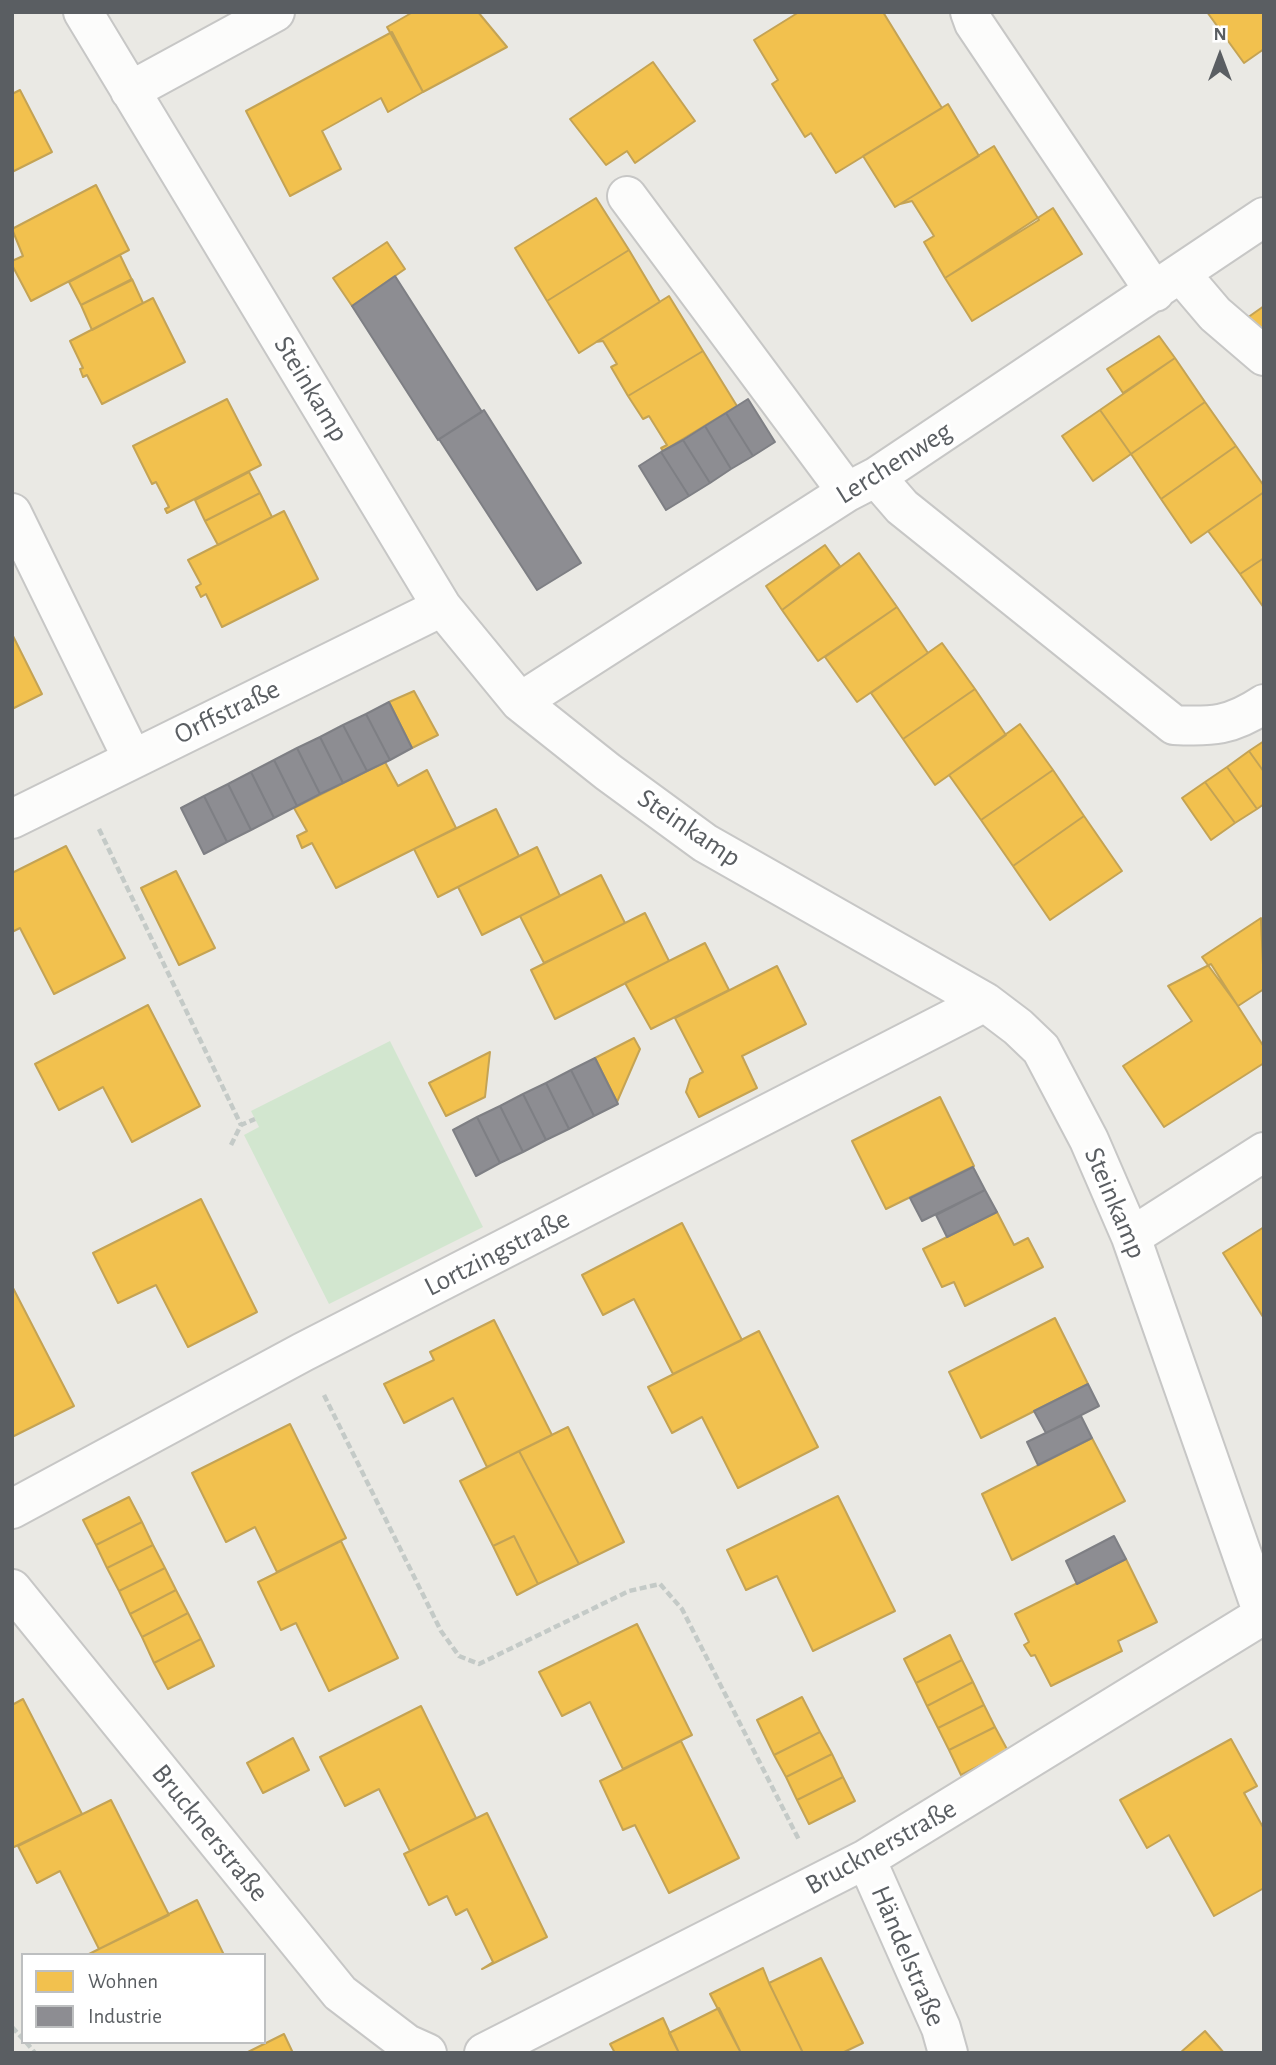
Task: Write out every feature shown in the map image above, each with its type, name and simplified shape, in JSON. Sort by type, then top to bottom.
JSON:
[{"type":"street","name":"Steinkamp","points":[[83,12],[442,607],[520,702],[608,772],[705,843],[985,1002],[1041,1049],[1089,1140],[1131,1237],[1263,1616]]},
{"type":"street","points":[[130,91],[275,12]]},
{"type":"street","points":[[970,12],[974,23],[1168,283],[1216,314],[1264,356]]},
{"type":"street","points":[[627,196],[862,485],[902,506],[1174,725],[1213,727],[1249,714],[1264,704]]},
{"type":"street","name":"Lerchenweg","points":[[520,702],[862,485],[1264,217]]},
{"type":"street","points":[[12,513],[132,758]]},
{"type":"street","name":"Orffstraße","points":[[12,819],[442,607]]},
{"type":"street","name":"Lortzingstraße","points":[[12,1508],[303,1352],[985,1002]]},
{"type":"street","points":[[1131,1237],[1264,1152]]},
{"type":"street","name":"Brucknerstraße","points":[[12,1590],[340,1993],[407,2045],[427,2053]]},
{"type":"street","name":"Brucknerstraße","points":[[484,2053],[866,1859],[1263,1616]]},
{"type":"street","name":"Händelstraße","points":[[866,1859],[940,2028],[948,2053]]},
{"type":"path","points":[[79,786],[241,1125]]},
{"type":"path","points":[[231,1145],[241,1125],[255,1119]]},
{"type":"path","points":[[303,1352],[441,1631],[458,1656],[479,1664],[629,1591],[660,1584],[682,1609],[820,1881]]},
{"type":"green space","points":[[390,1041],[483,1227],[329,1304],[244,1135],[259,1127],[251,1111]]},
{"type":"building: Wohnen","points":[[413,12],[478,12],[507,47],[423,92],[387,27]]},
{"type":"building: Wohnen","points":[[799,12],[883,12],[942,108],[836,173],[811,133],[805,137],[772,84],[778,80],[754,40]]},
{"type":"building: Wohnen","points":[[1207,12],[1264,12],[1264,49],[1244,63]]},
{"type":"building: Wohnen","points":[[392,32],[423,92],[388,112],[381,98],[322,131],[341,169],[290,196],[246,111]]},
{"type":"building: Wohnen","points":[[653,62],[695,121],[635,163],[627,151],[606,165],[570,119]]},
{"type":"building: Wohnen","points":[[20,90],[52,152],[12,172],[12,94]]},
{"type":"building: Wohnen","points":[[948,104],[979,156],[895,207],[863,156]]},
{"type":"building: Wohnen","points":[[994,146],[1039,220],[945,278],[924,242],[934,236],[912,201],[900,204]]},
{"type":"building: Wohnen","points":[[96,185],[129,250],[31,301],[12,265],[12,261],[23,256],[12,229]]},
{"type":"building: Wohnen","points":[[596,198],[629,250],[547,301],[515,248]]},
{"type":"building: Wohnen","points":[[1053,208],[1082,254],[972,321],[945,278]]},
{"type":"building: Wohnen","points":[[387,242],[405,269],[352,306],[333,278]]},
{"type":"building: Wohnen","points":[[629,250],[660,302],[579,353],[547,301]]},
{"type":"building: Wohnen","points":[[120,255],[132,280],[81,305],[69,282]]},
{"type":"building: Wohnen","points":[[132,279],[143,303],[92,330],[81,305]]},
{"type":"building: Wohnen","points":[[669,296],[703,351],[628,396],[611,367],[617,364],[603,341],[596,342]]},
{"type":"building: Wohnen","points":[[153,298],[185,362],[102,404],[87,375],[83,377],[80,369],[83,368],[70,341]]},
{"type":"building: Wohnen","points":[[1264,306],[1264,336],[1247,318]]},
{"type":"building: Wohnen","points":[[1159,336],[1175,358],[1123,393],[1107,369]]},
{"type":"building: Wohnen","points":[[703,351],[737,406],[663,451],[661,448],[667,445],[649,416],[643,419],[628,396]]},
{"type":"building: Wohnen","points":[[1175,358],[1205,402],[1131,454],[1100,410]]},
{"type":"building: Wohnen","points":[[227,399],[261,465],[167,513],[165,509],[169,507],[156,482],[152,484],[133,446]]},
{"type":"building: Wohnen","points":[[1205,402],[1236,446],[1161,499],[1131,454]]},
{"type":"building: Wohnen","points":[[1100,410],[1131,454],[1093,481],[1062,436]]},
{"type":"building: Wohnen","points":[[1236,446],[1264,486],[1264,492],[1191,543],[1161,499]]},
{"type":"building: Wohnen","points":[[249,472],[260,493],[205,521],[195,500]]},
{"type":"building: Wohnen","points":[[1264,492],[1264,558],[1240,574],[1208,531]]},
{"type":"building: Wohnen","points":[[260,493],[272,517],[218,545],[205,521]]},
{"type":"building: Wohnen","points":[[284,511],[318,579],[222,627],[206,594],[201,597],[196,587],[201,584],[188,560]]},
{"type":"building: Wohnen","points":[[825,545],[840,566],[782,610],[766,586]]},
{"type":"building: Wohnen","points":[[859,553],[897,607],[818,661],[782,610]]},
{"type":"building: Wohnen","points":[[1264,558],[1264,608],[1240,574]]},
{"type":"building: Wohnen","points":[[897,607],[928,653],[857,702],[825,657]]},
{"type":"building: Wohnen","points":[[12,634],[42,694],[12,709]]},
{"type":"building: Wohnen","points":[[942,643],[975,689],[903,739],[871,693]]},
{"type":"building: Wohnen","points":[[975,689],[1006,735],[935,785],[903,739]]},
{"type":"building: Wohnen","points":[[414,691],[438,735],[412,748],[389,702]]},
{"type":"building: Wohnen","points":[[1020,724],[1053,770],[981,820],[949,775]]},
{"type":"building: Wohnen","points":[[1264,741],[1264,772],[1249,751]]},
{"type":"building: Wohnen","points":[[1249,751],[1264,772],[1264,804],[1257,809],[1227,767]]},
{"type":"building: Wohnen","points":[[385,762],[398,786],[427,770],[456,828],[336,888],[312,843],[302,848],[297,836],[307,831],[294,808]]},
{"type":"building: Wohnen","points":[[1227,767],[1257,809],[1235,823],[1205,782]]},
{"type":"building: Wohnen","points":[[1053,770],[1084,816],[1013,866],[981,820]]},
{"type":"building: Wohnen","points":[[1205,782],[1235,823],[1211,840],[1182,798]]},
{"type":"building: Wohnen","points":[[496,809],[519,856],[438,897],[414,849]]},
{"type":"building: Wohnen","points":[[1084,816],[1122,871],[1050,920],[1013,866]]},
{"type":"building: Wohnen","points":[[66,846],[125,958],[54,994],[20,928],[12,932],[12,873]]},
{"type":"building: Wohnen","points":[[537,847],[560,896],[482,935],[458,887]]},
{"type":"building: Wohnen","points":[[176,871],[215,948],[179,965],[141,888]]},
{"type":"building: Wohnen","points":[[601,875],[625,923],[544,963],[520,916]]},
{"type":"building: Wohnen","points":[[645,913],[669,961],[555,1019],[531,970]]},
{"type":"building: Wohnen","points":[[1261,918],[1264,989],[1238,1006],[1202,957]]},
{"type":"building: Wohnen","points":[[705,943],[729,990],[651,1029],[625,983]]},
{"type":"building: Wohnen","points":[[1211,964],[1264,1047],[1264,1063],[1164,1127],[1123,1066],[1192,1021],[1168,986]]},
{"type":"building: Wohnen","points":[[777,966],[806,1024],[742,1056],[757,1088],[699,1117],[686,1092],[690,1079],[703,1072],[675,1018]]},
{"type":"building: Wohnen","points":[[148,1005],[200,1106],[132,1142],[103,1087],[59,1110],[35,1064]]},
{"type":"building: Wohnen","points":[[634,1038],[640,1049],[617,1102],[595,1058]]},
{"type":"building: Wohnen","points":[[490,1052],[485,1097],[446,1116],[429,1083]]},
{"type":"building: Wohnen","points":[[940,1097],[974,1166],[886,1209],[852,1141]]},
{"type":"building: Wohnen","points":[[201,1199],[257,1312],[188,1347],[156,1285],[118,1303],[93,1253]]},
{"type":"building: Wohnen","points":[[997,1212],[1014,1245],[1028,1238],[1043,1267],[965,1306],[954,1282],[942,1287],[923,1249]]},
{"type":"building: Wohnen","points":[[682,1223],[742,1340],[673,1374],[634,1299],[603,1315],[582,1275]]},
{"type":"building: Wohnen","points":[[1264,1227],[1264,1317],[1263,1317],[1223,1253]]},
{"type":"building: Wohnen","points":[[12,1286],[74,1406],[12,1437]]},
{"type":"building: Wohnen","points":[[1055,1318],[1088,1384],[981,1438],[949,1372]]},
{"type":"building: Wohnen","points":[[494,1320],[552,1435],[487,1467],[453,1398],[404,1423],[384,1384],[434,1360],[430,1352]]},
{"type":"building: Wohnen","points":[[759,1331],[818,1447],[738,1488],[702,1417],[672,1433],[648,1387]]},
{"type":"building: Wohnen","points":[[290,1424],[346,1538],[277,1572],[255,1527],[226,1542],[192,1473]]},
{"type":"building: Wohnen","points":[[568,1427],[624,1542],[579,1564],[519,1451]]},
{"type":"building: Wohnen","points":[[1092,1438],[1125,1501],[1012,1560],[982,1494]]},
{"type":"building: Wohnen","points":[[519,1451],[579,1564],[538,1584],[514,1536],[493,1546],[460,1481]]},
{"type":"building: Wohnen","points":[[838,1496],[895,1611],[813,1651],[777,1576],[746,1590],[727,1550]]},
{"type":"building: Wohnen","points":[[129,1497],[142,1522],[96,1545],[83,1520]]},
{"type":"building: Wohnen","points":[[142,1522],[153,1545],[107,1568],[96,1545]]},
{"type":"building: Wohnen","points":[[514,1536],[538,1584],[517,1595],[493,1546]]},
{"type":"building: Wohnen","points":[[341,1541],[398,1658],[329,1691],[296,1623],[281,1630],[258,1582]]},
{"type":"building: Wohnen","points":[[153,1545],[165,1568],[119,1591],[107,1568]]},
{"type":"building: Wohnen","points":[[1126,1559],[1157,1622],[1118,1641],[1122,1651],[1051,1686],[1035,1655],[1031,1656],[1024,1645],[1029,1642],[1015,1614]]},
{"type":"building: Wohnen","points":[[165,1568],[176,1590],[130,1614],[119,1591]]},
{"type":"building: Wohnen","points":[[176,1590],[188,1613],[142,1637],[130,1614]]},
{"type":"building: Wohnen","points":[[188,1613],[201,1639],[154,1663],[142,1637]]},
{"type":"building: Wohnen","points":[[637,1624],[692,1735],[623,1769],[590,1702],[562,1716],[539,1672]]},
{"type":"building: Wohnen","points":[[950,1635],[962,1660],[916,1683],[904,1659]]},
{"type":"building: Wohnen","points":[[201,1639],[214,1666],[168,1689],[154,1663]]},
{"type":"building: Wohnen","points":[[962,1660],[973,1682],[927,1706],[916,1683]]},
{"type":"building: Wohnen","points":[[973,1682],[984,1705],[938,1728],[927,1706]]},
{"type":"building: Wohnen","points":[[802,1697],[820,1732],[774,1755],[757,1720]]},
{"type":"building: Wohnen","points":[[23,1699],[82,1814],[12,1848],[12,1705]]},
{"type":"building: Wohnen","points":[[984,1705],[995,1727],[949,1750],[938,1728]]},
{"type":"building: Wohnen","points":[[421,1706],[476,1818],[410,1851],[379,1789],[345,1806],[320,1757]]},
{"type":"building: Wohnen","points":[[995,1727],[1008,1751],[961,1775],[949,1750]]},
{"type":"building: Wohnen","points":[[820,1732],[832,1754],[786,1777],[774,1755]]},
{"type":"building: Wohnen","points":[[293,1738],[309,1770],[263,1793],[247,1763]]},
{"type":"building: Wohnen","points":[[1231,1739],[1257,1786],[1244,1793],[1264,1829],[1264,1888],[1214,1916],[1169,1835],[1147,1848],[1120,1800]]},
{"type":"building: Wohnen","points":[[681,1741],[739,1858],[669,1893],[635,1825],[623,1830],[600,1781]]},
{"type":"building: Wohnen","points":[[832,1754],[843,1777],[797,1800],[786,1777]]},
{"type":"building: Wohnen","points":[[843,1777],[855,1801],[809,1824],[797,1800]]},
{"type":"building: Wohnen","points":[[111,1800],[169,1915],[99,1949],[60,1871],[37,1883],[18,1846]]},
{"type":"building: Wohnen","points":[[487,1813],[547,1937],[482,1969],[493,1962],[467,1909],[456,1915],[447,1896],[429,1905],[404,1854]]},
{"type":"building: Wohnen","points":[[197,1900],[223,1953],[91,1953]]},
{"type":"building: Wohnen","points":[[821,1958],[863,2043],[842,2053],[803,2053],[769,1983]]},
{"type":"building: Wohnen","points":[[763,1968],[803,2053],[741,2053],[710,1994]]},
{"type":"building: Wohnen","points":[[719,2008],[741,2053],[679,2053],[669,2033]]},
{"type":"building: Wohnen","points":[[663,2018],[679,2053],[615,2053],[610,2044]]},
{"type":"building: Wohnen","points":[[1205,2031],[1224,2053],[1180,2053]]},
{"type":"building: Wohnen","points":[[284,2034],[293,2053],[246,2053]]},
{"type":"building: Industrie","points":[[395,276],[482,412],[438,440],[352,306]]},
{"type":"building: Industrie","points":[[748,399],[775,442],[753,456],[726,413]]},
{"type":"building: Industrie","points":[[484,410],[581,563],[537,590],[439,439]]},
{"type":"building: Industrie","points":[[726,413],[753,456],[731,469],[705,426]]},
{"type":"building: Industrie","points":[[705,426],[731,469],[710,483],[683,440]]},
{"type":"building: Industrie","points":[[683,440],[710,483],[689,496],[661,452]]},
{"type":"building: Industrie","points":[[661,452],[689,496],[666,510],[639,466]]},
{"type":"building: Industrie","points":[[389,702],[412,748],[390,760],[366,714]]},
{"type":"building: Industrie","points":[[366,714],[390,760],[367,771],[343,725]]},
{"type":"building: Industrie","points":[[343,725],[367,771],[343,783],[320,737]]},
{"type":"building: Industrie","points":[[320,737],[343,783],[320,794],[297,748]]},
{"type":"building: Industrie","points":[[297,748],[320,794],[297,806],[274,760]]},
{"type":"building: Industrie","points":[[274,760],[297,806],[274,818],[251,772]]},
{"type":"building: Industrie","points":[[251,772],[274,818],[251,830],[228,784]]},
{"type":"building: Industrie","points":[[228,784],[251,830],[227,842],[204,796]]},
{"type":"building: Industrie","points":[[204,796],[227,842],[204,854],[181,808]]},
{"type":"building: Industrie","points":[[595,1058],[618,1104],[594,1116],[571,1070]]},
{"type":"building: Industrie","points":[[571,1070],[594,1116],[569,1129],[546,1083]]},
{"type":"building: Industrie","points":[[546,1083],[569,1129],[546,1140],[523,1094]]},
{"type":"building: Industrie","points":[[523,1094],[546,1140],[523,1152],[500,1106]]},
{"type":"building: Industrie","points":[[500,1106],[523,1152],[500,1163],[477,1117]]},
{"type":"building: Industrie","points":[[477,1117],[500,1163],[476,1176],[453,1130]]},
{"type":"building: Industrie","points":[[973,1167],[985,1190],[922,1221],[910,1198]]},
{"type":"building: Industrie","points":[[985,1190],[997,1212],[947,1237],[936,1215]]},
{"type":"building: Industrie","points":[[1088,1384],[1099,1406],[1046,1433],[1034,1411]]},
{"type":"building: Industrie","points":[[1081,1416],[1092,1438],[1038,1465],[1027,1442]]},
{"type":"building: Industrie","points":[[1114,1536],[1126,1559],[1077,1584],[1066,1561]]}]
